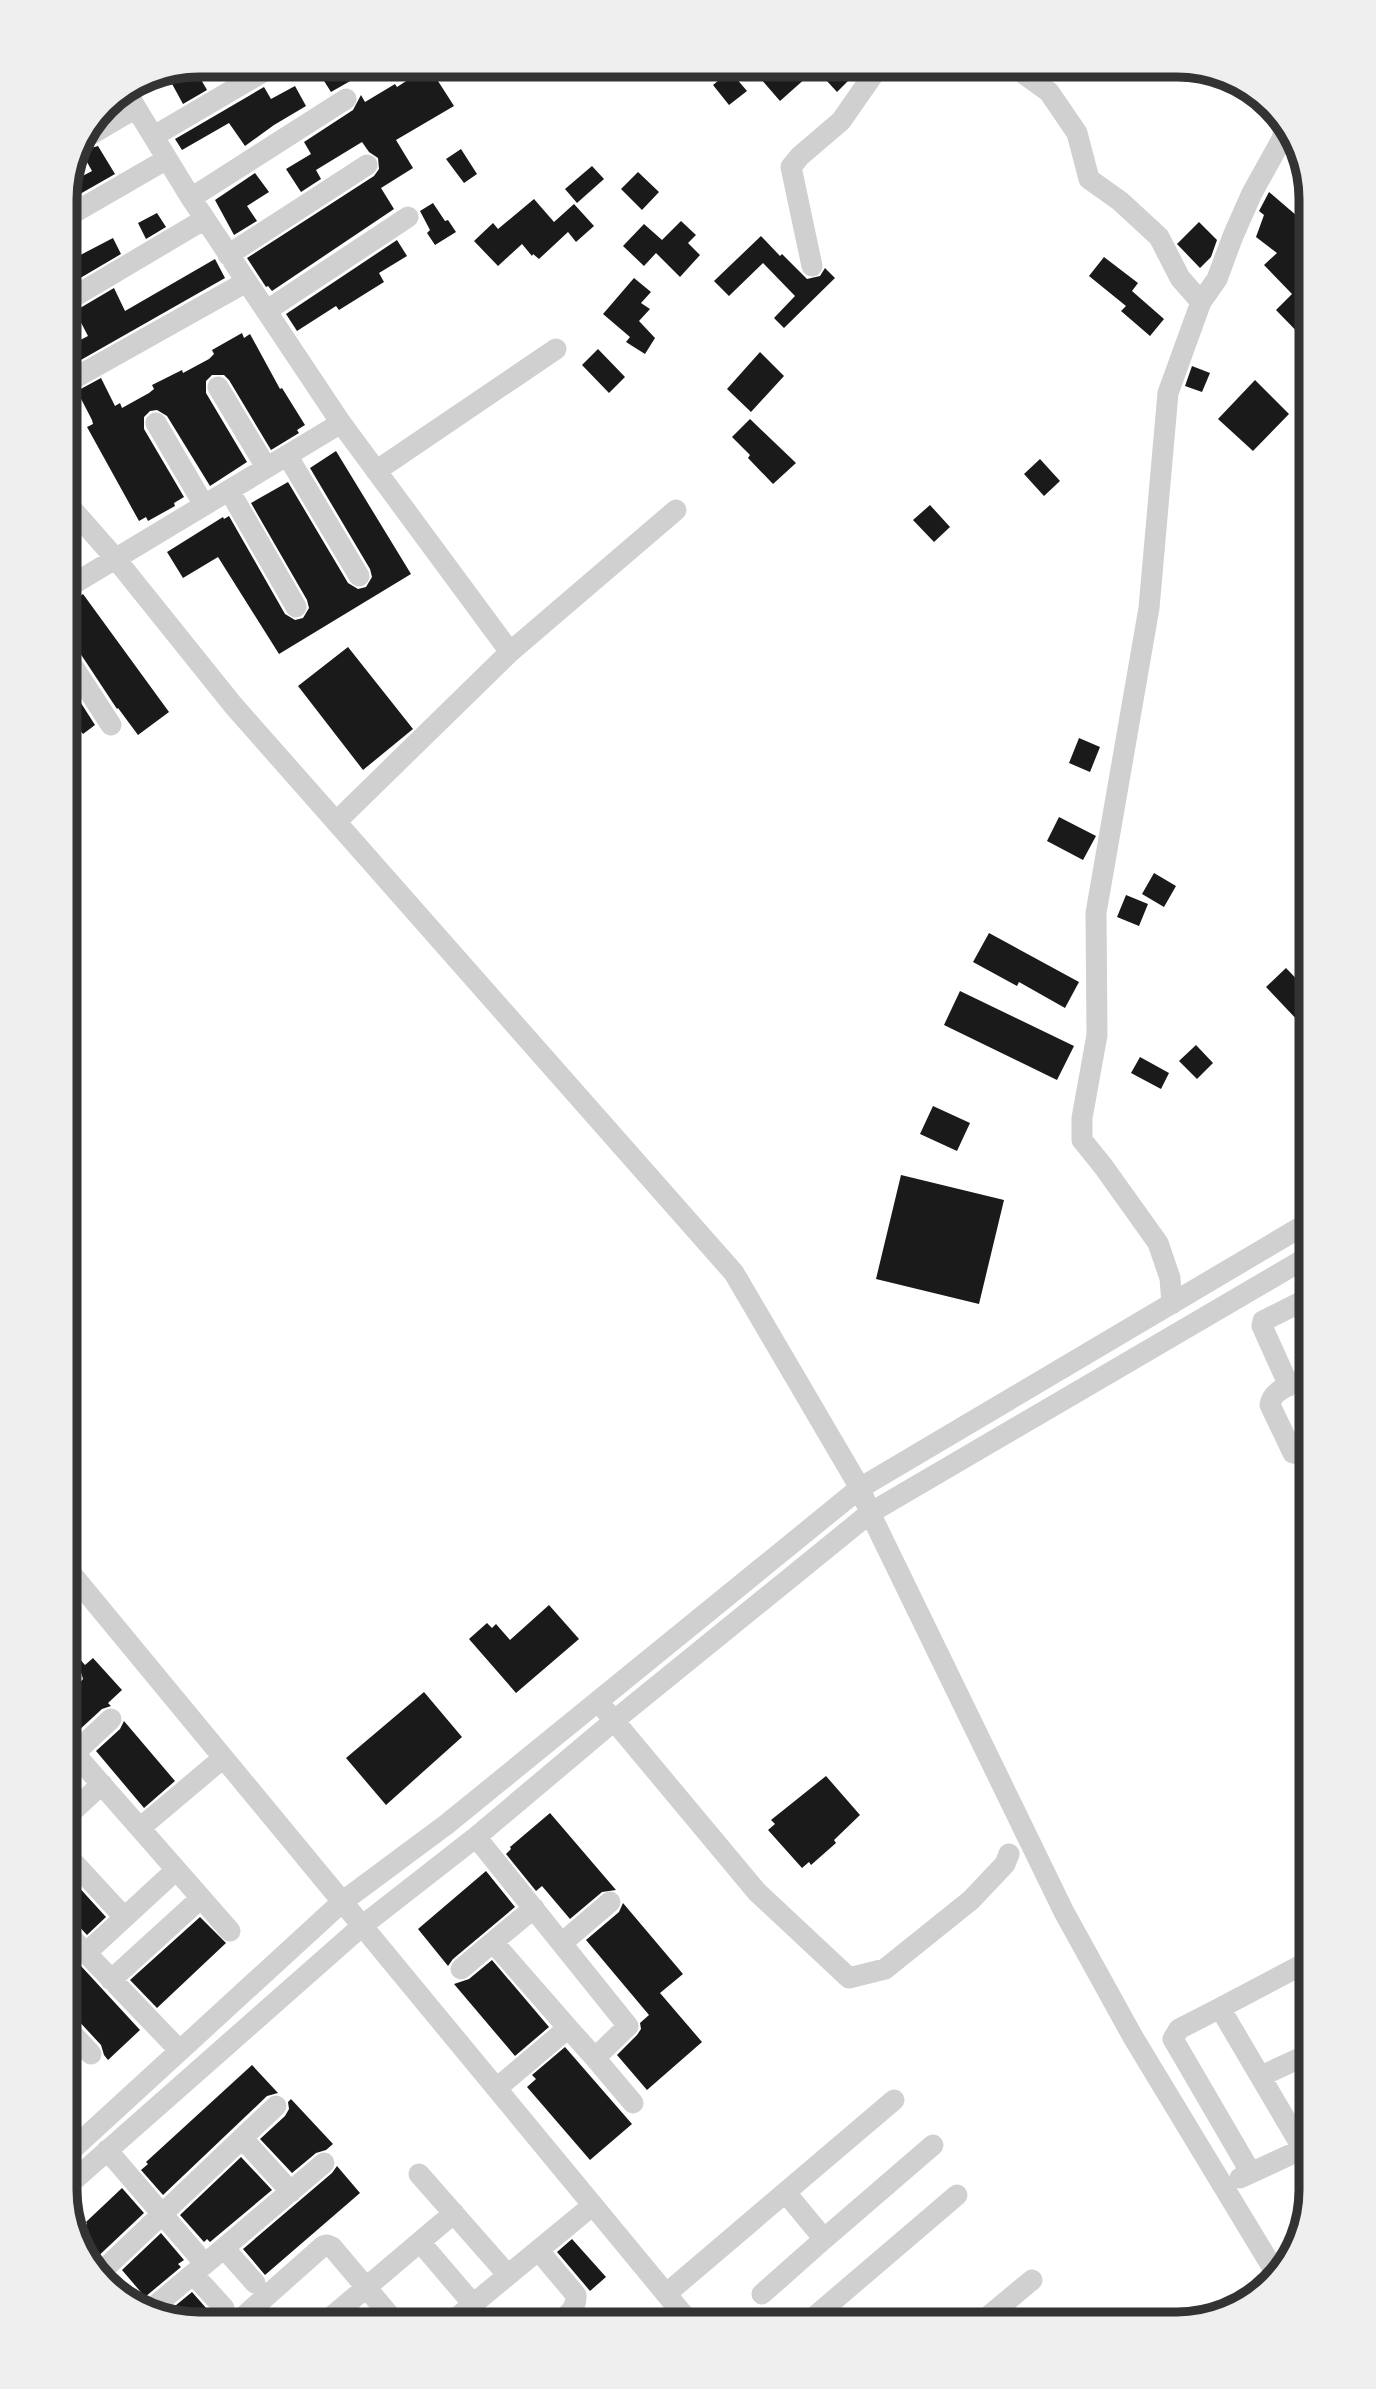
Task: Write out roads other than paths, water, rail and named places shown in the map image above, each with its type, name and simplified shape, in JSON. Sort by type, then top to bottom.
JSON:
[{"type":"street","points":[[154,136],[255,77]]},
{"type":"street","points":[[811,266],[791,167],[841,121],[872,77]]},
{"type":"street","points":[[1028,77],[1049,92],[1077,133],[1089,179],[1119,201],[1159,237],[1180,278],[1201,302]]},
{"type":"street","points":[[107,120],[131,99],[191,198],[341,423],[510,652]]},
{"type":"street","points":[[191,198],[346,99]]},
{"type":"street","points":[[1172,1304],[1170,1278],[1158,1243],[1082,1140],[1082,1118],[1097,1035],[1097,914],[1149,608],[1168,393],[1201,302],[1217,279],[1252,193],[1283,139]]},
{"type":"street","points":[[77,211],[167,159]]},
{"type":"street","points":[[228,255],[367,165]]},
{"type":"street","points":[[266,311],[408,217]]},
{"type":"street","points":[[77,295],[205,219]]},
{"type":"street","points":[[77,376],[246,282]]},
{"type":"street","points":[[376,471],[555,349]]},
{"type":"street","points":[[218,387],[266,467]]},
{"type":"street","points":[[156,423],[204,505]]},
{"type":"street","points":[[77,582],[341,423]]},
{"type":"street","points":[[287,455],[359,576]]},
{"type":"street","points":[[229,490],[296,607]]},
{"type":"street","points":[[336,822],[510,652],[676,510]]},
{"type":"street","points":[[77,514],[233,705],[734,1273],[860,1489],[1064,1912],[1133,2036],[1272,2266]]},
{"type":"street","points":[[77,673],[111,725]]},
{"type":"street","points":[[77,2145],[342,1902],[447,1824],[860,1489],[1299,1228]]},
{"type":"street","points":[[77,2177],[362,1926],[476,1837],[870,1513],[1299,1262]]},
{"type":"street","points":[[1289,1386],[1262,1326],[1263,1321],[1299,1303]]},
{"type":"street","points":[[1299,1381],[1276,1392],[1270,1405],[1293,1453],[1299,1454]]},
{"type":"street","points":[[77,1581],[681,2312]]},
{"type":"street","points":[[597,1702],[615,1720],[757,1892],[849,1978],[885,1969],[971,1900],[1005,1864],[1009,1854]]},
{"type":"street","points":[[77,1751],[111,1719]]},
{"type":"street","points":[[140,1828],[223,1758]]},
{"type":"street","points":[[77,1764],[102,1784],[230,1931]]},
{"type":"street","points":[[77,1807],[102,1784]]},
{"type":"street","points":[[476,1837],[628,2023],[627,2030],[595,2058]]},
{"type":"street","points":[[77,1866],[124,1917]]},
{"type":"street","points":[[77,1954],[176,1870]]},
{"type":"street","points":[[111,1980],[201,1898]]},
{"type":"street","points":[[562,1943],[610,1902]]},
{"type":"street","points":[[461,1969],[534,1908]]},
{"type":"street","points":[[493,1942],[633,2103]]},
{"type":"street","points":[[77,1944],[180,2051]]},
{"type":"street","points":[[1251,2173],[1173,2039],[1179,2029],[1299,1966]]},
{"type":"street","points":[[1220,2008],[1299,2135]]},
{"type":"street","points":[[497,2088],[568,2028]]},
{"type":"street","points":[[77,2039],[91,2054]]},
{"type":"street","points":[[1261,2076],[1299,2059]]},
{"type":"street","points":[[666,2294],[894,2100]]},
{"type":"street","points":[[105,2268],[276,2106]]},
{"type":"street","points":[[243,2138],[290,2192]]},
{"type":"street","points":[[762,2294],[933,2145]]},
{"type":"street","points":[[107,2150],[162,2215],[226,2312]]},
{"type":"street","points":[[1223,2188],[1299,2151]]},
{"type":"street","points":[[157,2304],[324,2164]]},
{"type":"street","points":[[419,2174],[508,2275]]},
{"type":"street","points":[[786,2193],[824,2239]]},
{"type":"street","points":[[820,2312],[957,2195]]},
{"type":"street","points":[[464,2312],[593,2205]]},
{"type":"street","points":[[337,2312],[454,2213]]},
{"type":"street","points":[[420,2242],[474,2304]]},
{"type":"street","points":[[235,2312],[327,2245],[332,2247],[387,2312]]},
{"type":"street","points":[[224,2248],[255,2283]]},
{"type":"street","points":[[538,2250],[576,2295],[576,2303],[571,2312]]},
{"type":"street","points":[[993,2312],[1032,2280]]}]
